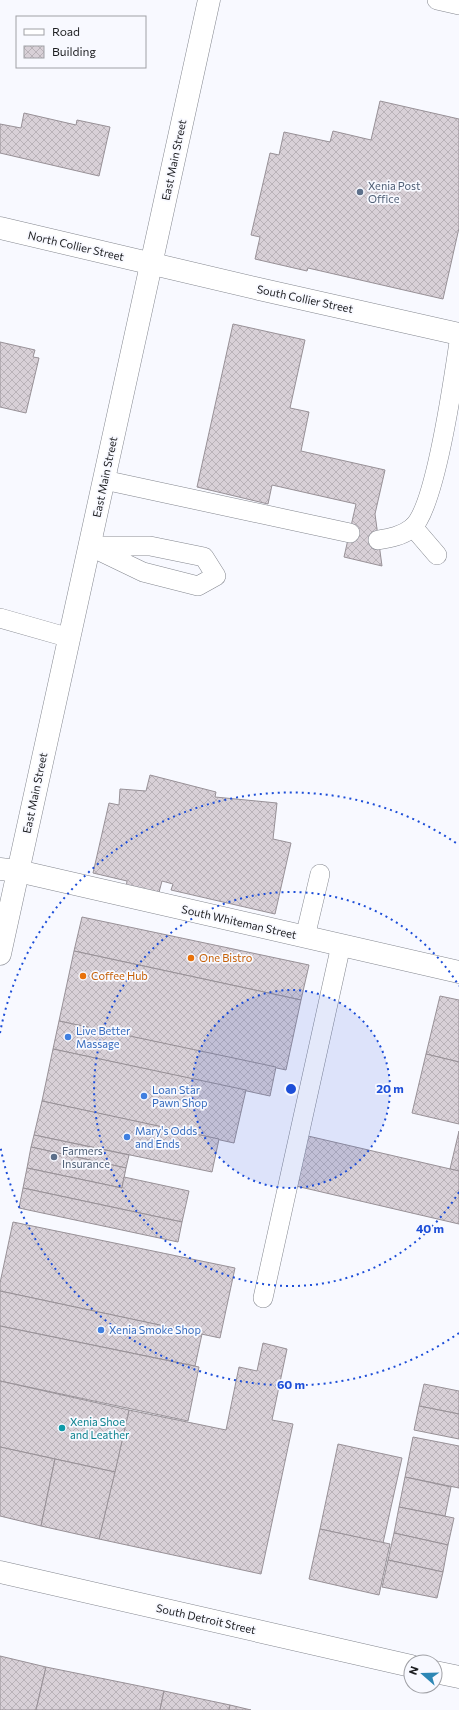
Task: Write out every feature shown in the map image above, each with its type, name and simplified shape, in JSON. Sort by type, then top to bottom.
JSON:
[{"type":"main road","name":"East Main Street","points":[[0,954],[9,870],[70,638],[209,0]]},
{"type":"main road","name":"North Collier Street","points":[[0,228],[152,264]]},
{"type":"main road","name":"South Collier Street","points":[[152,264],[459,334]]},
{"type":"main road","name":"South Whiteman Street","points":[[9,870],[459,972]]},
{"type":"main road","name":"South Detroit Street","points":[[0,1572],[403,1664]]},
{"type":"main road","points":[[443,1674],[459,1677]]},
{"type":"lane","points":[[437,0],[459,5]]},
{"type":"lane","points":[[378,540],[396,537],[413,527],[426,506],[450,408],[459,342]]},
{"type":"lane","points":[[104,480],[350,533]]},
{"type":"lane","points":[[413,527],[437,555]]},
{"type":"lane","points":[[90,546],[150,546],[204,557],[216,576],[198,586],[144,572],[90,546]]},
{"type":"lane","points":[[0,618],[70,638]]},
{"type":"lane","points":[[305,937],[320,874]]},
{"type":"lane","points":[[263,1298],[341,945]]},
{"type":"building","name":"Xenia Post Office","points":[[380,101],[459,119],[459,228],[443,299],[308,268],[307,271],[255,259],[260,237],[251,235],[270,153],[279,155],[284,132],[330,142],[333,131],[371,140]]},
{"type":"building","points":[[24,113],[76,125],[77,120],[110,127],[99,176],[0,153],[0,124],[21,128]]},
{"type":"building","points":[[233,324],[305,340],[290,408],[309,412],[301,451],[385,470],[375,514],[382,566],[344,557],[356,504],[272,485],[268,504],[197,487]]},
{"type":"building","points":[[0,342],[35,350],[33,357],[39,358],[26,413],[0,407]]},
{"type":"building","points":[[150,775],[216,792],[215,797],[277,803],[273,839],[291,843],[275,914],[171,890],[173,884],[162,881],[158,896],[126,888],[127,881],[93,873],[109,803],[119,805],[120,789],[146,791]]},
{"type":"building","name":"One Bistro","points":[[82,917],[309,965],[301,1000],[74,951]]},
{"type":"building","points":[[74,951],[301,1000],[286,1070],[59,1021]]},
{"type":"building","points":[[440,996],[459,1000],[459,1062],[426,1054]]},
{"type":"building","points":[[59,1021],[276,1067],[270,1096],[53,1049]]},
{"type":"building","name":"Loan Star Pawn Shop","points":[[53,1049],[246,1090],[234,1143],[42,1101]]},
{"type":"building","points":[[426,1054],[459,1062],[459,1124],[412,1113]]},
{"type":"building","name":"Mary's Odds and Ends","points":[[42,1101],[219,1139],[212,1172],[34,1135]]},
{"type":"building","points":[[459,1131],[459,1171],[450,1169]]},
{"type":"building","points":[[34,1135],[129,1155],[126,1168],[31,1147]]},
{"type":"building","points":[[308,1136],[459,1171],[459,1224],[296,1186]]},
{"type":"building","name":"Farmers Insurance","points":[[31,1147],[126,1168],[122,1188],[27,1168]]},
{"type":"building","points":[[27,1168],[122,1188],[124,1177],[189,1191],[182,1222],[23,1188]]},
{"type":"building","points":[[23,1188],[182,1222],[178,1242],[19,1208]]},
{"type":"building","points":[[13,1222],[235,1268],[220,1338],[0,1291],[0,1283]]},
{"type":"building","name":"Xenia Smoke Shop","points":[[0,1291],[202,1334],[195,1366],[0,1326]]},
{"type":"building","points":[[0,1326],[199,1367],[188,1421],[0,1381]]},
{"type":"building","points":[[263,1343],[287,1349],[272,1420],[293,1424],[261,1574],[99,1539],[129,1410],[226,1430],[239,1367],[257,1371]]},
{"type":"building","name":"Xenia Shoe and Leather","points":[[0,1381],[129,1410],[115,1472],[0,1447]]},
{"type":"building","points":[[424,1384],[459,1391],[459,1414],[419,1406]]},
{"type":"building","points":[[419,1406],[459,1414],[459,1439],[414,1430]]},
{"type":"building","points":[[413,1437],[459,1446],[459,1488],[405,1477]]},
{"type":"building","points":[[338,1444],[402,1458],[383,1543],[320,1529]]},
{"type":"building","points":[[0,1447],[55,1459],[41,1526],[0,1516]]},
{"type":"building","points":[[55,1459],[115,1472],[99,1539],[41,1526]]},
{"type":"building","points":[[405,1477],[451,1487],[445,1516],[399,1507]]},
{"type":"building","points":[[399,1507],[454,1518],[448,1545],[394,1533]]},
{"type":"building","points":[[320,1529],[390,1544],[379,1595],[309,1579]]},
{"type":"building","points":[[394,1533],[448,1545],[443,1572],[388,1560]]},
{"type":"building","points":[[388,1560],[443,1572],[437,1598],[382,1587]]},
{"type":"building","points":[[0,1656],[46,1667],[36,1710],[0,1710]]},
{"type":"building","points":[[46,1667],[164,1691],[160,1710],[36,1710]]},
{"type":"building","points":[[164,1691],[230,1705],[229,1710],[160,1710]]},
{"type":"building","points":[[230,1705],[251,1710],[229,1710]]},
{"type":"place","name":"Xenia Post Office","points":[[360,192]]},
{"type":"place","name":"One Bistro","points":[[191,958]]},
{"type":"place","name":"Coffee Hub","points":[[83,976]]},
{"type":"place","name":"Live Better Massage","points":[[68,1037]]},
{"type":"place","name":"Loan Star Pawn Shop","points":[[144,1096]]},
{"type":"place","name":"Mary's Odds and Ends","points":[[127,1137]]},
{"type":"place","name":"Farmers Insurance","points":[[54,1157]]},
{"type":"place","name":"Xenia Smoke Shop","points":[[101,1330]]},
{"type":"place","name":"Xenia Shoe and Leather","points":[[62,1428]]}]
